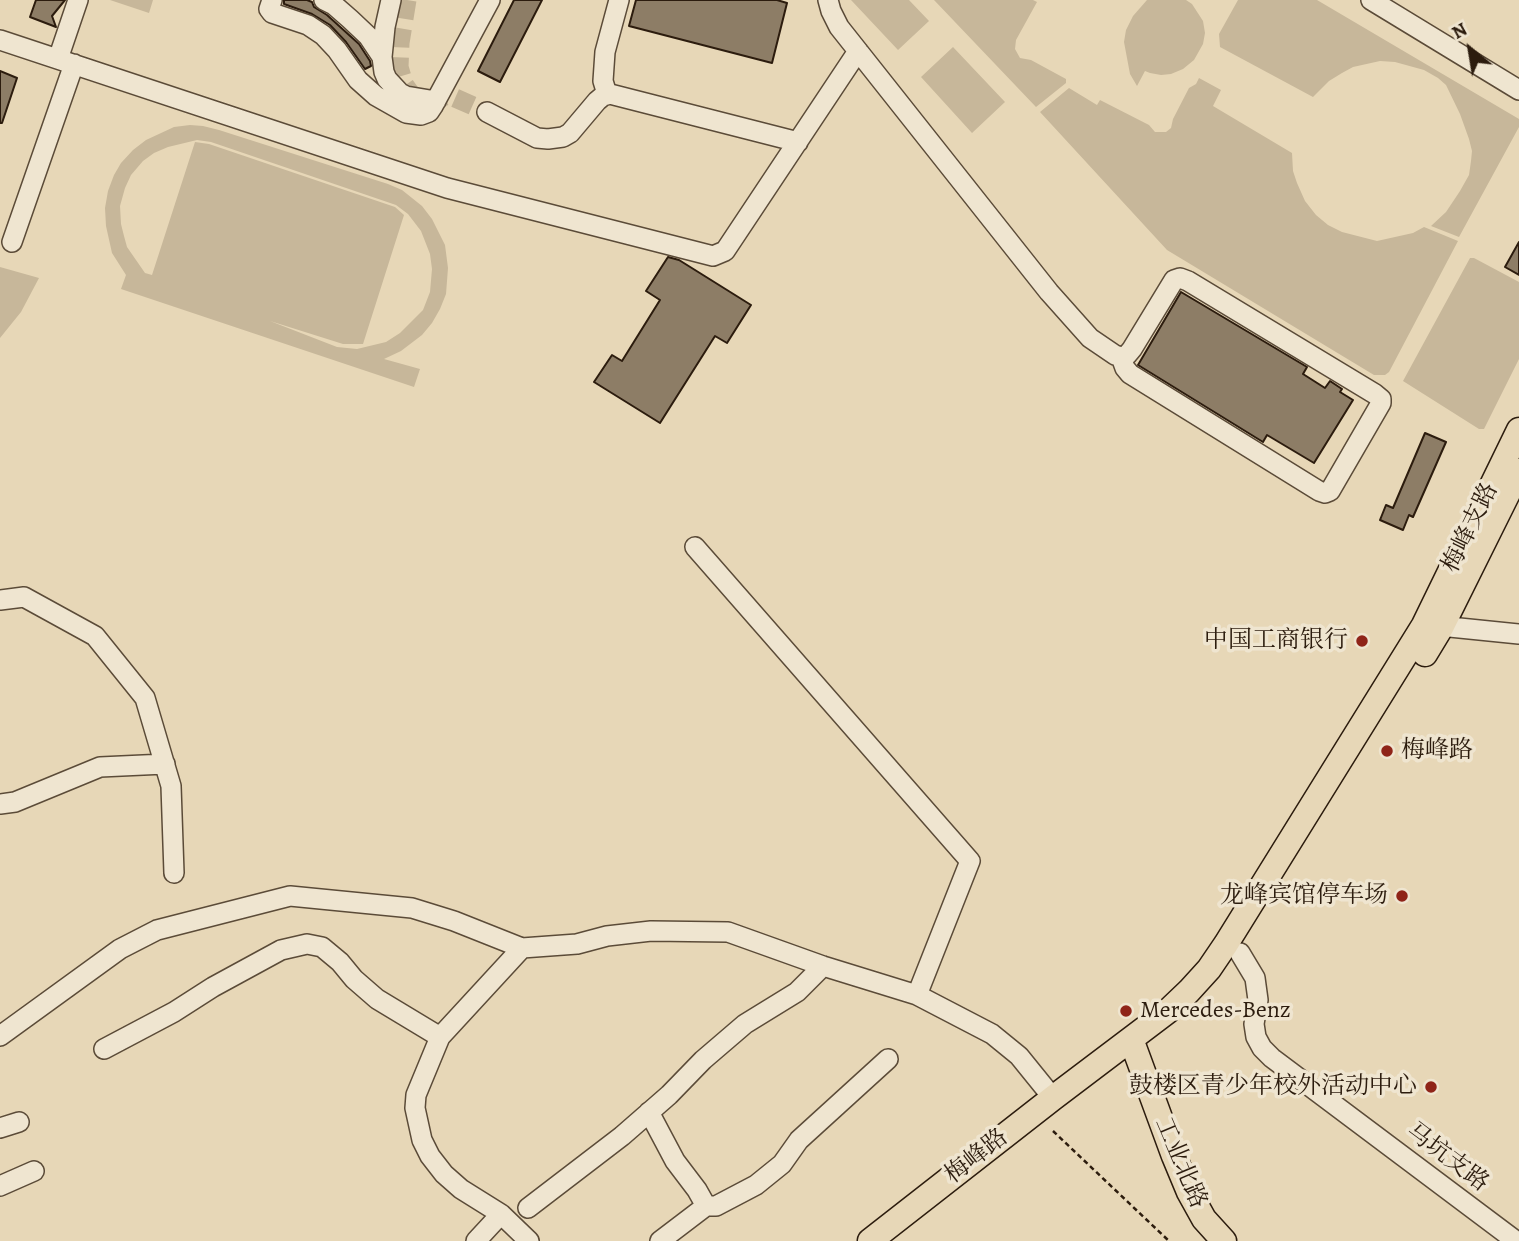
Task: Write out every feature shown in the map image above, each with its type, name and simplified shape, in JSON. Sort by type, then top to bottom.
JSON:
[{"type":"main road","name":"梅峰支路","points":[[1433,625],[1519,430]]},
{"type":"main road","name":"梅峰支路","points":[[1433,625],[1519,471]]},
{"type":"main road","name":"梅峰路","points":[[870,1241],[1053,1098],[1191,1012],[1240,953],[1433,625]]},
{"type":"main road","name":"梅峰路","points":[[895,1241],[1037,1130],[1134,1047],[1209,969],[1433,625]]},
{"type":"main road","name":"工业北路","points":[[1134,1047],[1189,1192],[1204,1219],[1224,1241]]},
{"type":"street","points":[[12,242],[66,62],[78,0]]},
{"type":"street","points":[[272,0],[272,13],[308,25],[323,35],[358,80],[376,96],[407,113],[421,115],[429,112],[436,101],[490,0]]},
{"type":"street","points":[[324,0],[334,5],[359,27],[382,57]]},
{"type":"street","points":[[391,0],[382,57],[384,72],[400,93],[436,101]]},
{"type":"street","points":[[607,94],[603,81],[605,52],[618,0]]},
{"type":"street","points":[[828,0],[839,27],[1049,292],[1090,338],[1115,355],[1127,355],[1174,280],[1180,278],[1376,394],[1381,403],[1330,491],[1325,493],[1130,374],[1121,357]]},
{"type":"street","points":[[1371,0],[1519,90]]},
{"type":"street","points":[[0,40],[447,188],[713,256],[725,251],[858,51]]},
{"type":"street","points":[[487,112],[537,138],[548,139],[570,133],[597,101],[610,94],[798,142]]},
{"type":"street","points":[[695,547],[971,861],[917,995]]},
{"type":"street","points":[[0,600],[24,597],[95,636],[145,698],[172,786],[174,873]]},
{"type":"street","points":[[1433,625],[1519,634]]},
{"type":"street","points":[[0,804],[15,802],[100,768],[165,764]]},
{"type":"street","points":[[4,1029],[120,949],[157,930],[290,896],[412,908],[454,921],[522,948],[577,944],[607,936],[650,931],[728,932],[823,966],[917,995],[992,1034],[1019,1056],[1053,1098]]},
{"type":"street","points":[[104,1049],[281,950],[307,944],[322,947],[377,999],[440,1037]]},
{"type":"street","points":[[522,948],[440,1037],[416,1095],[415,1108],[422,1140],[444,1174],[461,1189],[500,1214],[529,1241]]},
{"type":"street","name":"马坑支路","points":[[1240,953],[1255,978],[1258,990],[1254,1024],[1256,1037],[1262,1048],[1516,1241]]},
{"type":"street","points":[[528,1208],[622,1136],[745,1024],[797,992],[823,966]]},
{"type":"street","points":[[660,1241],[706,1206],[716,1206],[756,1185],[782,1164],[799,1140],[888,1059]]},
{"type":"street","points":[[649,1112],[675,1161],[706,1206]]},
{"type":"street","points":[[0,1128],[19,1122]]},
{"type":"street","points":[[0,1186],[34,1171]]},
{"type":"street","points":[[476,1241],[500,1214]]},
{"type":"path","points":[[1053,1131],[1169,1241]]},
{"type":"shaded area","points":[[110,0],[153,0],[149,13]]},
{"type":"shaded area","points":[[851,0],[909,0],[929,21],[898,50]]},
{"type":"shaded area","points":[[934,0],[1037,2],[1016,40],[1015,49],[1020,58],[1031,60],[1066,79],[1066,83],[1036,107]]},
{"type":"shaded area","points":[[1147,0],[1186,0],[1192,4],[1203,21],[1205,33],[1203,44],[1194,60],[1183,69],[1161,75],[1145,71],[1137,86],[1130,74],[1124,42],[1133,16]]},
{"type":"shaded area","points":[[1238,0],[1317,0],[1519,119],[1519,127],[1459,237],[1431,226],[1446,212],[1460,191],[1469,175],[1471,161],[1469,139],[1446,85],[1424,70],[1380,61],[1353,67],[1329,81],[1313,97],[1220,47],[1219,34]]},
{"type":"shaded area","points":[[953,47],[1005,102],[972,133],[921,77]]},
{"type":"shaded area","points":[[1199,78],[1221,90],[1213,106],[1292,153],[1293,171],[1305,201],[1328,225],[1342,232],[1377,241],[1413,233],[1424,227],[1458,241],[1385,375],[1374,375],[1167,250],[1040,112],[1069,88],[1097,105],[1100,100],[1149,125],[1155,132],[1166,132],[1171,128],[1189,88],[1196,84]]},
{"type":"shaded area","points":[[190,125],[219,130],[388,184],[402,190],[422,206],[445,245],[448,268],[446,294],[432,323],[422,335],[401,351],[384,359],[420,369],[414,387],[121,289],[126,275],[112,253],[106,226],[108,191],[121,163],[133,150],[146,140],[174,127]],"holes":[[[197,140],[211,142],[396,205],[408,214],[421,231],[430,254],[430,292],[423,310],[400,333],[386,342],[357,349],[337,347],[270,321],[343,344],[363,344],[404,215],[395,207],[209,144],[195,142],[152,275],[145,273],[127,247],[121,224],[120,206],[131,175],[143,161],[168,147]]]},
{"type":"shaded area","points":[[1470,258],[1519,282],[1519,359],[1484,429],[1479,429],[1403,381]]},
{"type":"shaded area","points":[[0,267],[39,278],[21,312],[0,338]]},
{"type":"building","points":[[36,0],[65,0],[52,16],[56,27],[30,17]]},
{"type":"building","points":[[284,0],[312,2],[314,7],[359,44],[371,66],[365,69],[330,25],[312,14],[284,4]]},
{"type":"building","points":[[514,0],[542,0],[500,82],[478,71]]},
{"type":"building","points":[[636,0],[777,0],[787,3],[772,63],[629,26]]},
{"type":"building","points":[[0,71],[17,78],[2,123],[0,123]]},
{"type":"building","points":[[1519,242],[1519,275],[1505,267]]},
{"type":"building","points":[[668,257],[679,260],[751,305],[727,343],[715,336],[660,423],[594,382],[612,355],[622,361],[660,300],[646,291]]},
{"type":"building","points":[[1181,292],[1307,367],[1303,374],[1325,388],[1330,381],[1342,389],[1340,392],[1353,400],[1314,463],[1267,435],[1263,442],[1138,365]]},
{"type":"building","points":[[1425,433],[1446,442],[1413,517],[1409,515],[1403,530],[1380,520],[1386,505],[1393,508]]},
{"type":"tunnel","points":[[407,0],[399,67],[404,84],[411,94],[429,102],[445,96],[453,97],[487,112]]},
{"type":"place","name":"中国工商银行","points":[[1362,641]]},
{"type":"place","name":"梅峰路","points":[[1387,751]]},
{"type":"place","name":"龙峰宾馆停车场","points":[[1402,896]]},
{"type":"place","name":"Mercedes-Benz","points":[[1126,1011]]},
{"type":"place","name":"鼓楼区青少年校外活动中心","points":[[1431,1087]]}]
